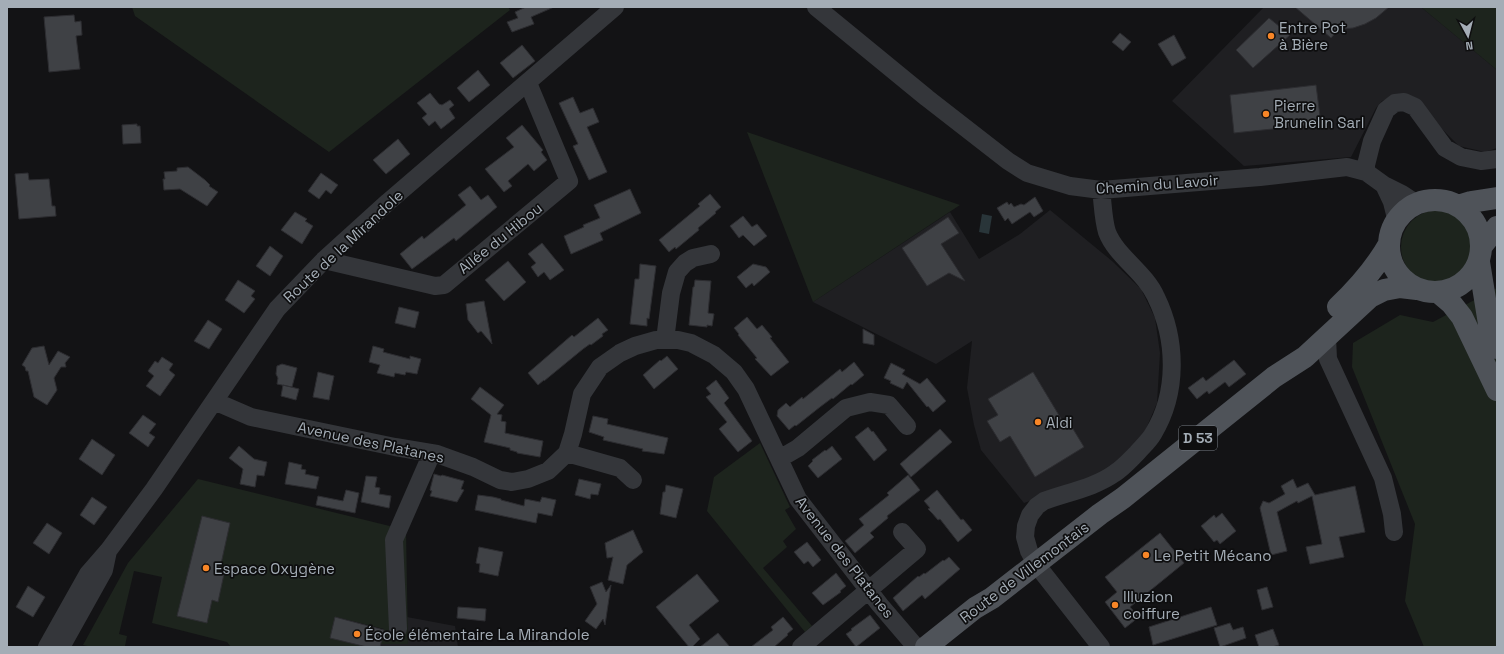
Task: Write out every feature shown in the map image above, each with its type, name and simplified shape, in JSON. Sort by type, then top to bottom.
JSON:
[{"type":"main road","points":[[1458,206],[1470,202],[1497,198]]},
{"type":"main road","points":[[1497,348],[1490,330],[1480,255],[1479,231],[1470,217],[1458,206],[1444,202],[1430,201],[1416,204],[1405,212],[1397,222],[1390,244],[1391,258],[1396,271],[1406,281],[1428,290],[1451,303],[1462,317],[1497,390]]},
{"type":"main road","points":[[1428,290],[1451,289],[1463,283],[1472,274],[1480,255],[1497,226]]},
{"type":"main road","name":"D 53","points":[[1274,377],[1284,358],[1355,291],[1377,265],[1390,244]]},
{"type":"main road","name":"D 53","points":[[1274,377],[1305,357],[1321,349],[1370,297],[1384,290],[1400,287],[1428,290]]},
{"type":"main road","name":"Route de Villemontais","points":[[945,647],[1039,568],[1105,517],[1123,498],[1274,377]]},
{"type":"main road","name":"Route de Villemontais","points":[[926,647],[975,608],[1039,568]]},
{"type":"street","name":"Route de la Mirandole","points":[[55,645],[104,570],[108,550],[154,489],[243,361],[277,309],[324,260],[388,202],[615,7]]},
{"type":"street","name":"Chemin du Lavoir","points":[[816,7],[926,98],[1008,161],[1027,173],[1070,186],[1101,190],[1260,177],[1347,167],[1366,172],[1384,185],[1402,194],[1416,204]]},
{"type":"street","name":"Allée du Hibou","points":[[324,260],[435,286],[444,285],[569,181],[528,83]]},
{"type":"street","points":[[1366,172],[1366,165],[1372,141],[1386,110],[1395,103],[1404,102],[1415,107],[1445,148],[1461,157],[1481,161],[1497,159]]},
{"type":"street","name":"Chemin du Lavoir","points":[[1384,185],[1392,202],[1397,222]]},
{"type":"street","points":[[1101,190],[1104,218],[1108,233],[1118,250],[1142,275],[1150,286],[1167,325],[1171,339],[1172,366],[1167,400],[1159,423],[1152,436],[1124,466],[1115,474],[1096,484],[1044,500],[1030,515],[1026,526],[1025,537],[1029,551],[1039,568],[1101,647]]},
{"type":"street","points":[[665,340],[671,293],[677,272],[685,263],[693,258],[711,254]]},
{"type":"street","points":[[1355,291],[1354,302],[1317,336],[1321,349],[1383,478],[1392,514],[1394,532]]},
{"type":"street","name":"Avenue des Platanes","points":[[214,401],[251,416],[395,447],[432,453],[473,467],[500,480],[512,482],[528,479],[548,472],[567,453],[582,394],[600,367],[620,353],[635,346],[656,340],[678,340],[692,343],[714,355],[734,372],[746,389],[798,499],[869,590],[916,647]]},
{"type":"street","points":[[779,459],[798,448],[846,408],[870,402],[890,405],[907,426]]},
{"type":"street","points":[[398,629],[394,540],[432,453]]},
{"type":"street","points":[[567,453],[620,468],[633,480]]},
{"type":"street","points":[[801,647],[917,549],[902,532]]},
{"type":"shaded area","points":[[132,7],[508,7],[510,10],[329,152],[135,16]]},
{"type":"shaded area","points":[[1264,7],[1421,7],[1497,70],[1497,148],[1485,152],[1459,146],[1412,99],[1402,94],[1382,101],[1376,108],[1351,157],[1244,166],[1172,101]]},
{"type":"shaded area","points":[[1421,7],[1497,7],[1497,70]]},
{"type":"shaded area","points":[[747,132],[960,205],[813,302]]},
{"type":"shaded area","points":[[1050,210],[1112,261],[1141,289],[1155,318],[1160,353],[1157,403],[1143,436],[1123,460],[1087,482],[1024,503],[981,450],[974,425],[967,388],[972,341],[936,364],[813,302],[950,212],[979,259],[1020,234]]},
{"type":"shaded area","points":[[1438,210],[1452,213],[1464,221],[1472,233],[1475,247],[1472,261],[1464,273],[1452,281],[1438,284],[1424,281],[1412,273],[1404,261],[1401,247],[1404,233],[1412,221],[1424,213]]},
{"type":"shaded area","points":[[982,214],[992,216],[989,234],[979,232]]},
{"type":"shaded area","points":[[1497,288],[1497,647],[1424,647],[1405,601],[1415,524],[1352,367],[1353,343],[1400,315],[1433,322]]},
{"type":"shaded area","points":[[760,443],[790,507],[785,510],[796,529],[783,541],[787,547],[763,568],[812,626],[805,632],[707,511],[714,477]]},
{"type":"shaded area","points":[[198,479],[406,530],[408,644],[380,644],[384,629],[336,617],[338,640],[367,647],[231,647],[227,642],[152,623],[162,577],[134,571],[119,634],[127,636],[125,646],[92,647],[83,645],[128,563]]},
{"type":"shaded area","name":"École élémentaire La Mirandole","points":[[335,617],[384,630],[381,643],[408,643],[407,617],[455,626],[458,647],[367,647],[338,640]]},
{"type":"building","points":[[526,7],[554,7],[531,17],[534,24],[512,32],[507,22],[518,18],[515,12]]},
{"type":"building","points":[[1295,7],[1389,7],[1376,18],[1365,24],[1353,28],[1339,29],[1331,38]]},
{"type":"building","points":[[74,15],[75,22],[81,21],[82,35],[76,36],[80,69],[49,72],[44,17]]},
{"type":"building","points":[[1269,18],[1290,35],[1253,68],[1236,50]]},
{"type":"building","points":[[1120,33],[1131,42],[1123,51],[1112,42]]},
{"type":"building","points":[[1174,35],[1186,58],[1172,66],[1158,44]]},
{"type":"building","points":[[522,45],[535,61],[513,78],[500,63]]},
{"type":"building","points":[[478,70],[490,85],[469,102],[457,88]]},
{"type":"building","points":[[1316,85],[1321,124],[1234,133],[1230,95]]},
{"type":"building","points":[[430,93],[439,104],[442,105],[450,100],[454,105],[449,109],[455,118],[441,129],[435,121],[429,126],[422,118],[427,114],[417,103]]},
{"type":"building","points":[[573,97],[580,113],[593,108],[599,122],[587,127],[607,172],[589,180],[573,146],[578,144],[559,103]]},
{"type":"building","points":[[137,124],[137,126],[140,126],[141,143],[123,144],[122,125]]},
{"type":"building","points":[[522,125],[543,150],[541,152],[547,160],[534,171],[528,164],[508,181],[512,186],[504,192],[485,169],[514,147],[506,138]]},
{"type":"building","points":[[398,139],[410,154],[386,174],[373,160]]},
{"type":"building","points":[[188,167],[218,192],[207,206],[180,189],[164,190],[164,172],[177,171],[177,168]]},
{"type":"building","points":[[28,173],[29,180],[49,179],[52,206],[55,206],[56,216],[19,219],[15,174]]},
{"type":"building","points":[[321,173],[338,185],[331,194],[326,190],[319,199],[308,191]]},
{"type":"building","points":[[470,186],[481,200],[488,195],[497,207],[456,241],[454,238],[412,269],[400,254],[422,236],[424,239],[466,205],[458,195]]},
{"type":"building","points":[[630,189],[641,213],[600,233],[603,240],[571,254],[564,236],[584,227],[583,225],[600,218],[594,205]]},
{"type":"building","points":[[710,194],[721,207],[698,228],[699,230],[676,249],[675,247],[669,252],[659,240],[700,206],[698,204]]},
{"type":"building","points":[[1035,197],[1043,211],[1034,217],[1030,212],[1012,224],[1008,218],[1005,221],[997,208],[1007,202],[1009,205],[1011,203],[1014,207],[1021,204],[1024,205]]},
{"type":"building","points":[[295,212],[307,219],[305,221],[313,226],[302,244],[281,230]]},
{"type":"building","points":[[743,216],[752,227],[757,224],[767,236],[754,246],[743,235],[739,238],[730,226]]},
{"type":"building","points":[[948,217],[959,233],[941,244],[965,281],[949,273],[927,286],[902,248]]},
{"type":"building","points":[[542,243],[564,270],[550,280],[544,272],[538,277],[531,267],[536,263],[528,254]]},
{"type":"building","points":[[270,246],[283,256],[270,276],[256,266]]},
{"type":"building","points":[[508,261],[526,282],[504,301],[485,280]]},
{"type":"building","points":[[640,264],[656,266],[647,326],[630,324],[635,279],[639,279]]},
{"type":"building","points":[[753,264],[766,267],[770,272],[754,286],[752,283],[746,288],[737,277]]},
{"type":"building","points":[[238,280],[255,291],[251,296],[255,299],[244,313],[225,300]]},
{"type":"building","points":[[695,280],[711,281],[708,313],[714,314],[712,326],[707,325],[707,327],[689,325]]},
{"type":"building","points":[[484,301],[492,344],[481,331],[478,333],[468,320],[466,304]]},
{"type":"building","points":[[399,307],[419,312],[415,328],[395,323]]},
{"type":"building","points":[[747,317],[757,329],[762,325],[772,337],[770,338],[789,362],[771,376],[755,359],[757,358],[734,328]]},
{"type":"building","points":[[598,318],[608,330],[602,334],[603,336],[583,349],[538,385],[528,373],[572,335],[574,337]]},
{"type":"building","points":[[208,320],[222,329],[209,349],[194,341]]},
{"type":"building","points":[[863,329],[874,335],[874,345],[863,343]]},
{"type":"building","points":[[44,346],[49,365],[58,351],[70,357],[65,363],[66,367],[61,367],[54,378],[57,390],[47,405],[34,397],[28,371],[26,371],[25,367],[22,365],[32,348]]},
{"type":"building","points":[[373,346],[384,349],[383,352],[410,359],[410,356],[421,359],[417,374],[406,372],[405,375],[395,373],[394,377],[377,373],[380,365],[369,362]]},
{"type":"building","points":[[667,356],[678,369],[654,389],[643,375],[660,360],[661,361]]},
{"type":"building","points":[[162,357],[173,364],[169,370],[175,375],[160,396],[146,386],[154,376],[148,371],[155,361],[158,363]]},
{"type":"building","points":[[1234,360],[1246,374],[1229,387],[1225,382],[1209,394],[1207,391],[1197,399],[1188,388],[1203,377],[1206,381]]},
{"type":"building","points":[[854,362],[864,375],[789,430],[777,416],[778,410],[786,403],[790,407],[802,397],[803,399],[840,369],[842,372]]},
{"type":"building","points":[[891,363],[905,370],[902,374],[920,384],[927,378],[946,401],[933,412],[928,406],[927,407],[907,382],[903,389],[890,383],[891,381],[884,378]]},
{"type":"building","points":[[282,364],[297,368],[292,387],[277,384],[277,366]]},
{"type":"building","points":[[318,372],[334,376],[329,400],[313,397]]},
{"type":"building","points":[[1033,372],[1063,422],[1067,419],[1084,447],[1035,477],[1010,436],[1000,442],[987,421],[998,415],[988,399]]},
{"type":"building","points":[[716,380],[729,398],[724,403],[752,441],[738,452],[719,429],[727,422],[706,397],[711,394],[706,388]]},
{"type":"building","points":[[283,385],[299,389],[296,400],[281,396]]},
{"type":"building","points":[[480,387],[504,405],[497,414],[502,415],[501,421],[506,422],[505,433],[543,441],[540,457],[517,453],[510,450],[510,448],[484,442],[491,415],[471,399]]},
{"type":"building","points":[[143,415],[156,424],[149,433],[155,437],[148,447],[129,433]]},
{"type":"building","points":[[593,416],[608,419],[607,424],[668,438],[664,454],[642,451],[643,449],[603,440],[604,437],[589,432]]},
{"type":"building","points":[[868,427],[872,432],[873,431],[887,450],[874,461],[855,437]]},
{"type":"building","points":[[940,429],[952,442],[911,477],[900,464]]},
{"type":"building","points":[[92,439],[115,455],[102,475],[79,459]]},
{"type":"building","points":[[239,446],[254,459],[267,462],[264,476],[257,475],[255,487],[240,484],[243,469],[229,458]]},
{"type":"building","points":[[832,446],[842,459],[818,478],[808,466],[813,461],[812,460]]},
{"type":"building","points":[[289,462],[302,465],[301,469],[306,470],[305,474],[319,477],[316,489],[285,484]]},
{"type":"building","points":[[434,474],[464,481],[461,489],[464,490],[457,502],[430,496]]},
{"type":"building","points":[[908,475],[920,490],[887,516],[888,518],[870,533],[874,537],[855,553],[845,541],[864,525],[859,519],[889,495],[887,493]]},
{"type":"building","points":[[366,476],[377,477],[375,487],[380,488],[379,494],[391,496],[389,508],[361,502]]},
{"type":"building","points":[[579,479],[601,484],[598,495],[591,494],[590,499],[575,495]]},
{"type":"building","points":[[1293,479],[1297,488],[1308,483],[1315,495],[1355,486],[1365,532],[1339,537],[1344,557],[1310,564],[1306,547],[1322,544],[1312,496],[1298,503],[1297,501],[1277,512],[1287,551],[1271,555],[1260,508],[1263,501],[1269,503],[1285,494],[1281,486]]},
{"type":"building","points":[[666,485],[683,489],[676,518],[660,514],[663,492],[665,492]]},
{"type":"building","points":[[346,490],[359,493],[355,513],[316,505],[318,496],[343,501]]},
{"type":"building","points":[[937,490],[961,520],[963,519],[972,530],[958,542],[940,519],[938,520],[928,509],[930,508],[924,501]]},
{"type":"building","points":[[478,495],[493,497],[524,506],[525,499],[540,502],[542,497],[556,500],[552,516],[538,513],[536,523],[475,510]]},
{"type":"building","points":[[92,497],[107,507],[94,525],[80,515]]},
{"type":"building","points":[[1222,513],[1236,531],[1220,544],[1217,540],[1214,542],[1201,526],[1214,515],[1216,518]]},
{"type":"building","name":"Espace Oxygène","points":[[202,516],[230,523],[219,573],[224,574],[218,602],[212,600],[207,623],[177,616]]},
{"type":"building","points":[[47,523],[62,533],[49,554],[33,543]]},
{"type":"building","points":[[633,530],[643,552],[627,565],[623,584],[608,580],[613,557],[607,558],[605,543]]},
{"type":"building","points":[[1160,533],[1184,563],[1130,607],[1139,617],[1125,628],[1105,602],[1117,592],[1105,577]]},
{"type":"building","points":[[807,542],[821,560],[813,567],[808,561],[804,564],[794,552]]},
{"type":"building","points":[[479,547],[503,552],[498,576],[479,572],[480,564],[476,563]]},
{"type":"building","points":[[949,557],[960,569],[925,599],[922,595],[903,611],[893,598],[918,576],[919,577],[924,573],[925,574]]},
{"type":"building","points":[[836,573],[846,586],[840,591],[841,592],[823,605],[812,593]]},
{"type":"building","points":[[697,574],[719,601],[689,625],[700,639],[692,647],[689,647],[656,607]]},
{"type":"building","points":[[602,582],[606,592],[611,585],[605,625],[603,619],[596,629],[585,621],[597,604],[590,587]]},
{"type":"building","points":[[28,586],[45,597],[33,617],[16,607]]},
{"type":"building","points":[[1267,587],[1273,607],[1262,610],[1257,590]]},
{"type":"building","points":[[458,607],[486,609],[485,621],[457,618]]},
{"type":"building","points":[[1211,607],[1217,625],[1153,645],[1149,627]]},
{"type":"building","points":[[870,615],[880,628],[856,647],[846,634]]},
{"type":"building","points":[[335,617],[384,630],[380,647],[367,647],[330,638]]},
{"type":"building","points":[[783,617],[793,629],[787,634],[788,635],[774,647],[751,647],[773,630],[771,627]]},
{"type":"building","points":[[1230,623],[1233,630],[1243,627],[1246,638],[1220,647],[1214,628]]},
{"type":"building","points":[[1273,629],[1279,645],[1272,647],[1259,647],[1255,635]]},
{"type":"building","points":[[718,633],[730,647],[700,647]]},
{"type":"place","name":"Entre Pot à Bière","points":[[1271,36]]},
{"type":"place","name":"Pierre Brunelin Sarl","points":[[1266,114]]},
{"type":"place","name":"Aldi","points":[[1038,422]]},
{"type":"place","name":"Le Petit Mécano","points":[[1146,555]]},
{"type":"place","name":"Espace Oxygène","points":[[206,568]]},
{"type":"place","name":"Illuzion coiffure","points":[[1115,605]]},
{"type":"place","name":"École élémentaire La Mirandole","points":[[357,634]]}]
